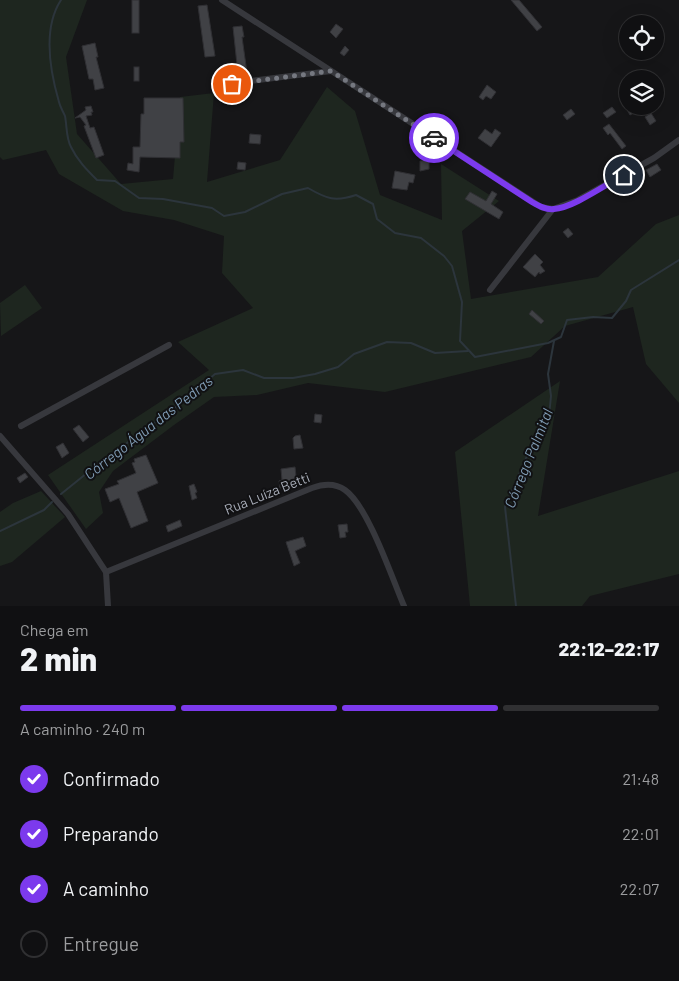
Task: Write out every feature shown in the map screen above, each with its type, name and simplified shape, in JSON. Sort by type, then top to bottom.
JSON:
[{"type":"street","points":[[222,0],[541,207],[553,209],[565,206],[586,196],[654,158],[679,140]]},
{"type":"street","points":[[217,86],[331,71]]},
{"type":"street","points":[[490,290],[553,209]]},
{"type":"street","points":[[21,426],[169,345]]},
{"type":"street","points":[[0,436],[68,514],[106,572],[108,606]]},
{"type":"street","name":"Rua Luíza Betti","points":[[106,572],[312,488],[320,485],[333,485],[344,489],[360,507],[372,530],[404,606]]},
{"type":"shaded area","points":[[0,0],[87,0],[66,57],[77,134],[121,184],[173,179],[180,97],[214,93],[207,182],[280,160],[327,87],[355,111],[380,195],[442,220],[441,164],[499,201],[462,231],[471,299],[598,277],[656,224],[679,215],[679,403],[646,364],[633,307],[565,326],[531,357],[385,392],[308,383],[257,395],[214,397],[113,471],[99,492],[103,513],[86,529],[48,475],[209,370],[178,342],[253,308],[222,273],[224,236],[174,220],[123,211],[59,174],[46,150],[3,160],[0,157]]},
{"type":"shaded area","points":[[25,285],[42,308],[1,336],[0,303]]},
{"type":"shaded area","points":[[560,381],[538,516],[679,471],[679,574],[590,596],[582,606],[470,606],[455,452]]},
{"type":"shaded area","points":[[41,491],[65,517],[12,562],[0,566],[0,512],[13,503]]},
{"type":"building","points":[[132,0],[139,0],[139,33],[132,33]]},
{"type":"building","points":[[511,0],[519,0],[542,27],[537,31]]},
{"type":"building","points":[[207,5],[215,56],[205,57],[198,6]]},
{"type":"building","points":[[336,24],[343,29],[336,38],[330,32]]},
{"type":"building","points":[[242,26],[247,73],[238,74],[233,27]]},
{"type":"building","points":[[95,43],[98,57],[96,57],[104,88],[95,90],[93,79],[89,79],[82,46]]},
{"type":"building","points":[[345,46],[349,50],[344,56],[340,53]]},
{"type":"building","points":[[134,67],[139,67],[139,81],[134,81]]},
{"type":"building","points":[[487,85],[496,92],[491,99],[486,96],[483,100],[479,97]]},
{"type":"building","points":[[144,98],[183,98],[184,142],[180,142],[180,158],[140,157],[139,172],[127,170],[128,163],[133,164],[133,147],[140,147],[141,114],[144,114]]},
{"type":"building","points":[[91,106],[92,115],[86,116],[90,128],[94,127],[104,155],[96,158],[84,126],[86,125],[80,117],[75,118],[86,110],[85,107]]},
{"type":"building","points":[[612,107],[616,112],[607,118],[603,113]]},
{"type":"building","points":[[571,109],[575,114],[567,120],[563,115]]},
{"type":"building","points":[[652,115],[656,121],[650,125],[645,117]]},
{"type":"building","points":[[609,124],[626,146],[622,149],[610,133],[608,135],[603,128]]},
{"type":"building","points":[[485,129],[492,134],[495,129],[501,133],[491,147],[478,138]]},
{"type":"building","points":[[250,134],[261,135],[260,144],[249,143]]},
{"type":"building","points":[[429,160],[429,169],[420,171],[420,161]]},
{"type":"building","points":[[238,162],[246,163],[245,170],[237,169]]},
{"type":"building","points":[[657,164],[661,170],[650,177],[646,170]]},
{"type":"building","points":[[395,171],[415,175],[413,183],[409,182],[407,190],[392,188]]},
{"type":"building","points":[[492,191],[497,194],[491,204],[503,212],[499,219],[465,199],[470,192],[486,201]]},
{"type":"building","points":[[568,228],[573,234],[568,238],[563,232]]},
{"type":"building","points":[[535,254],[543,262],[540,265],[545,271],[540,274],[539,272],[535,277],[523,267]]},
{"type":"building","points":[[532,310],[544,321],[541,324],[529,314]]},
{"type":"building","points":[[315,414],[322,415],[321,423],[314,422]]},
{"type":"building","points":[[79,425],[89,437],[83,442],[73,429]]},
{"type":"building","points":[[300,435],[303,448],[294,449],[293,438]]},
{"type":"building","points":[[63,443],[69,453],[62,458],[56,447]]},
{"type":"building","points":[[146,455],[158,483],[137,492],[148,521],[131,528],[119,498],[110,502],[105,489],[119,484],[117,481],[136,473],[132,463],[135,462],[134,459]]},
{"type":"building","points":[[295,467],[297,486],[280,488],[279,481],[282,480],[281,469]]},
{"type":"building","points":[[25,473],[28,477],[20,483],[17,478]]},
{"type":"building","points":[[194,484],[197,498],[192,500],[189,486]]},
{"type":"building","points":[[180,520],[182,526],[168,532],[166,526]]},
{"type":"building","points":[[347,524],[348,532],[345,532],[346,537],[340,538],[338,525]]},
{"type":"building","points":[[303,537],[306,546],[295,551],[300,563],[294,566],[286,542]]},
{"type":"waterway","points":[[61,0],[51,24],[50,50],[53,77],[59,104],[65,116],[69,143],[79,161],[97,180],[115,181],[139,198],[163,199],[212,208],[224,216],[245,212],[282,194],[308,188],[321,195],[337,199],[356,195],[373,204],[377,219],[395,233],[421,238],[444,256],[452,266],[462,302],[460,341],[475,357],[548,343],[561,337],[567,320],[593,317],[612,318],[626,301],[631,290],[679,260]]},
{"type":"waterway","name":"Córrego Palmital","points":[[516,606],[505,507],[537,433],[549,416],[551,396],[548,374],[554,341]]},
{"type":"waterway","name":"Córrego Água das Pedras","points":[[61,494],[172,410],[215,374],[243,370],[264,378],[293,378],[315,374],[338,367],[354,354],[387,342],[411,343],[435,353],[468,351]]},
{"type":"waterway","name":"Córrego Água das Pedras","points":[[0,531],[44,510],[52,502]]},
{"type":"way so far","points":[[232,84],[331,71],[434,138]]},
{"type":"route","points":[[434,138],[541,207],[553,209],[565,206],[624,175]]}]
